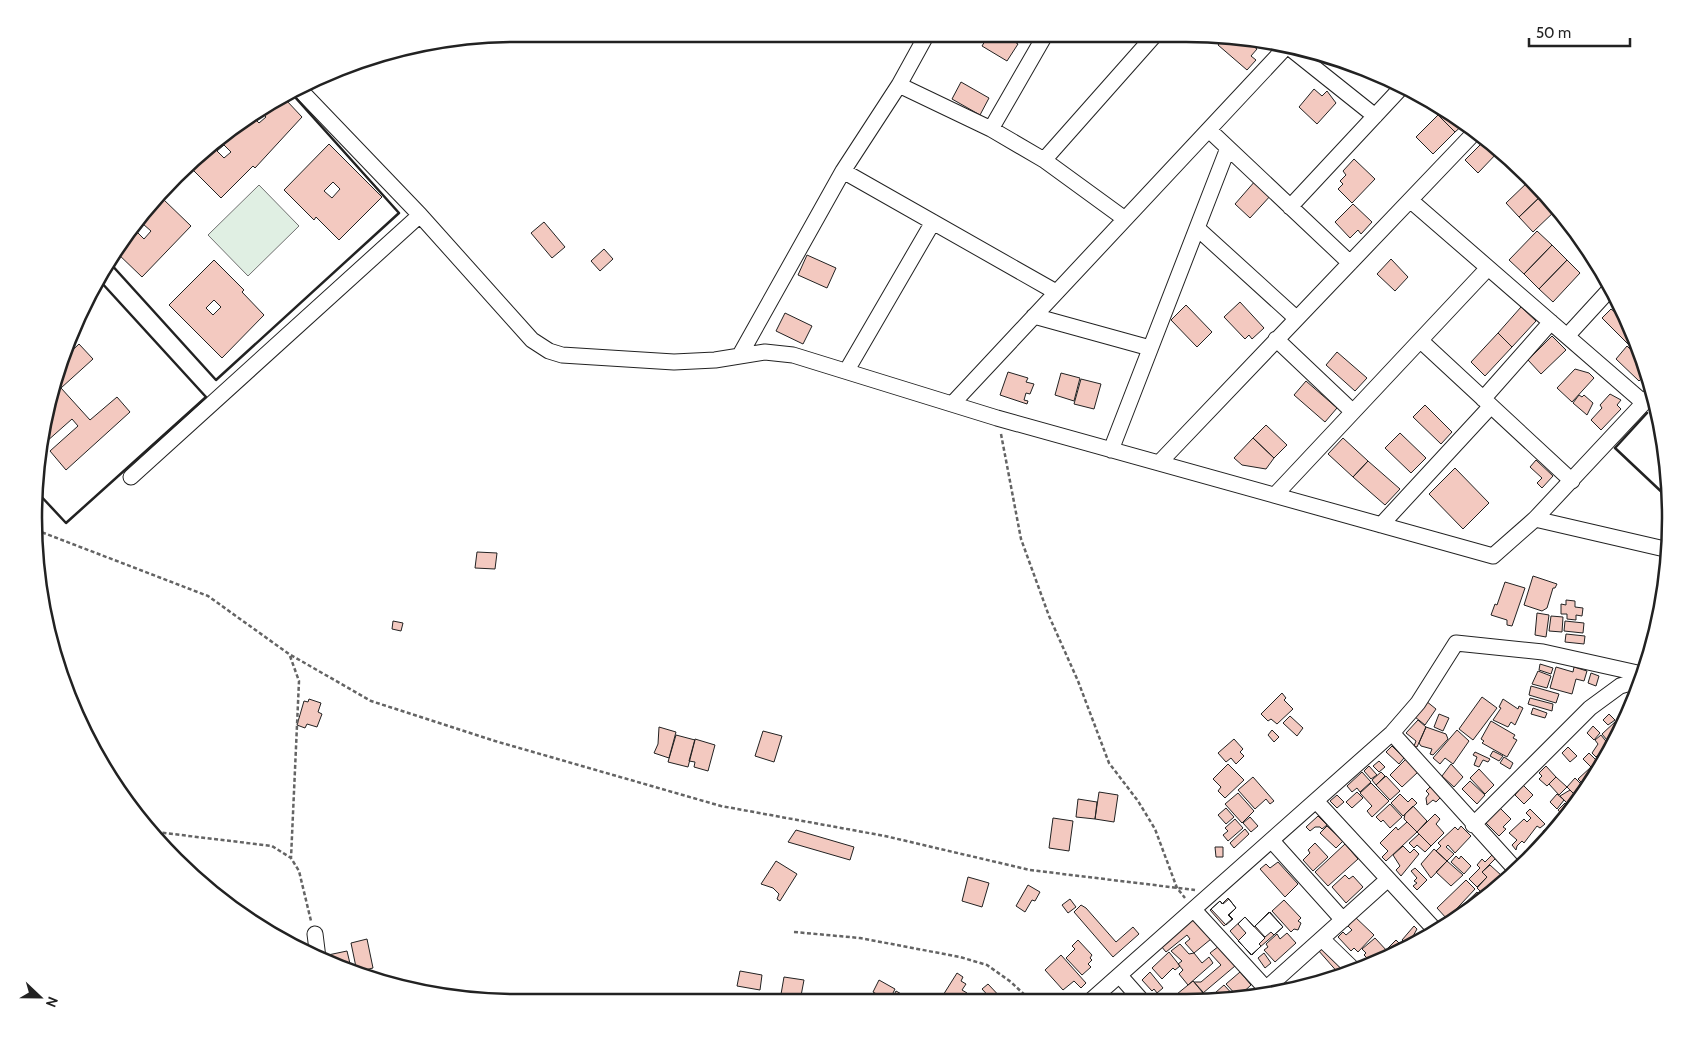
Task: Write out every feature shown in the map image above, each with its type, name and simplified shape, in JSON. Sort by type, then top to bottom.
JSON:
[{"type":"street","points":[[740,355],[843,171],[899,85],[923,42]]},
{"type":"street","points":[[991,129],[1041,42]]},
{"type":"street","points":[[1044,160],[1149,42]]},
{"type":"street","points":[[952,403],[1281,53]]},
{"type":"street","points":[[1301,57],[1374,116]]},
{"type":"street","points":[[899,85],[991,129],[1044,160],[1125,219]]},
{"type":"street","points":[[1290,207],[1397,92]]},
{"type":"street","points":[[304,94],[420,215],[528,335],[549,351],[572,356],[674,362],[700,361],[766,352],[783,354],[847,370],[997,418],[1493,556],[1535,519],[1646,401]]},
{"type":"street","points":[[1209,130],[1350,263]]},
{"type":"street","points":[[1158,463],[1470,137]]},
{"type":"street","points":[[1111,450],[1228,148]]},
{"type":"street","points":[[843,171],[1056,292]]},
{"type":"street","points":[[1410,200],[1567,336],[1645,397]]},
{"type":"street","points":[[131,477],[420,215]]},
{"type":"street","points":[[847,370],[932,222]]},
{"type":"street","points":[[1197,228],[1296,318]]},
{"type":"street","points":[[1275,495],[1488,268]]},
{"type":"street","points":[[1567,336],[1605,295]]},
{"type":"street","points":[[1034,316],[1150,348]]},
{"type":"street","points":[[1381,525],[1487,402],[1551,322]]},
{"type":"street","points":[[1276,339],[1353,412]]},
{"type":"street","points":[[1421,341],[1572,481]]},
{"type":"street","points":[[1535,519],[1660,548]]},
{"type":"street","points":[[1099,994],[1392,734],[1418,702],[1456,643],[1543,652],[1636,673]]},
{"type":"street","points":[[1473,825],[1590,708],[1620,686],[1632,682]]},
{"type":"street","points":[[1392,734],[1473,825],[1512,864]]},
{"type":"street","points":[[1317,802],[1431,926]]},
{"type":"street","points":[[1272,841],[1343,920]]},
{"type":"street","points":[[1272,986],[1387,880]]},
{"type":"street","points":[[1194,910],[1261,988]]},
{"type":"street","points":[[315,934],[317,949]]},
{"type":"street","points":[[1322,939],[1350,965]]},
{"type":"street","points":[[1120,976],[1136,994]]},
{"type":"path","points":[[997,418],[1007,458],[1021,539],[1032,574],[1078,681],[1109,763],[1138,801],[1155,829],[1165,852],[1176,888],[1194,910]]},
{"type":"path","points":[[43,533],[208,596],[289,654],[371,701],[495,741],[721,806],[885,836],[1030,870],[1214,893]]},
{"type":"path","points":[[289,654],[299,682],[292,858],[299,871],[315,934]]},
{"type":"path","points":[[162,833],[272,846],[292,858]]},
{"type":"path","points":[[794,932],[860,938],[969,960],[987,965],[1011,982],[1023,994]]},
{"type":"green space","points":[[259,185],[299,226],[248,276],[208,235]]},
{"type":"building","points":[[984,42],[1015,42],[1018,44],[1007,61],[982,46]]},
{"type":"building","points":[[1218,45],[1256,48],[1251,56],[1256,60],[1247,70]]},
{"type":"building","points":[[961,82],[989,98],[980,115],[952,99]]},
{"type":"building","points":[[1314,89],[1322,96],[1327,91],[1336,103],[1317,124],[1299,107]]},
{"type":"building","points":[[288,102],[302,117],[255,168],[253,166],[221,198],[194,171],[217,151],[224,158],[231,152],[224,145],[254,123],[257,121],[259,123],[266,117],[265,116]]},
{"type":"building","points":[[1438,115],[1458,129],[1455,132]]},
{"type":"building","points":[[1438,115],[1455,132],[1433,154],[1416,137]]},
{"type":"building","points":[[329,144],[382,197],[339,240],[316,217],[314,220],[284,190]],"holes":[[[333,182],[340,189],[332,198],[324,191]]]},
{"type":"building","points":[[1480,145],[1494,157],[1478,173],[1465,160]]},
{"type":"building","points":[[1354,159],[1375,179],[1352,203],[1338,189],[1343,184],[1340,181],[1346,175],[1343,171]]},
{"type":"building","points":[[1256,180],[1272,194],[1250,218],[1235,204]]},
{"type":"building","points":[[1525,185],[1538,199],[1519,217],[1506,203]]},
{"type":"building","points":[[1538,199],[1551,215],[1533,232],[1519,217]]},
{"type":"building","points":[[165,201],[191,226],[142,277],[121,257],[138,233],[144,239],[151,231],[144,225]]},
{"type":"building","points":[[1353,204],[1372,222],[1361,234],[1358,230],[1350,238],[1335,222]]},
{"type":"building","points":[[544,222],[565,247],[552,258],[531,233]]},
{"type":"building","points":[[1537,231],[1552,245],[1524,274],[1509,260]]},
{"type":"building","points":[[1552,245],[1567,260],[1539,289],[1524,274]]},
{"type":"building","points":[[604,249],[613,259],[600,271],[591,261]]},
{"type":"building","points":[[807,255],[836,268],[827,288],[798,275]]},
{"type":"building","points":[[1391,259],[1408,277],[1395,291],[1377,274]]},
{"type":"building","points":[[214,260],[244,290],[242,292],[264,315],[222,358],[169,305]],"holes":[[[214,300],[221,307],[213,315],[206,308]]]},
{"type":"building","points":[[1567,260],[1580,273],[1553,302],[1539,289]]},
{"type":"building","points":[[1240,302],[1264,328],[1252,339],[1249,335],[1245,339],[1224,317]]},
{"type":"building","points":[[1186,305],[1212,332],[1197,347],[1171,320]]},
{"type":"building","points":[[1521,307],[1536,321],[1512,347],[1498,333]]},
{"type":"building","points":[[1611,309],[1613,311],[1628,344],[1628,344],[1602,318]]},
{"type":"building","points":[[785,313],[812,326],[803,344],[776,331]]},
{"type":"building","points":[[1498,333],[1512,347],[1485,376],[1471,362]]},
{"type":"building","points":[[1552,336],[1566,350],[1541,374],[1528,360]]},
{"type":"building","points":[[79,344],[93,359],[61,388],[68,365],[74,349]]},
{"type":"building","points":[[1627,346],[1630,349],[1640,380],[1639,381],[1616,359]]},
{"type":"building","points":[[1337,352],[1367,378],[1355,391],[1326,365]]},
{"type":"building","points":[[1575,369],[1589,373],[1594,378],[1572,402],[1557,388]]},
{"type":"building","points":[[1008,372],[1028,378],[1026,382],[1034,384],[1030,394],[1026,393],[1024,400],[1028,401],[1027,404],[1000,395]]},
{"type":"building","points":[[1061,373],[1080,378],[1074,401],[1055,395]]},
{"type":"building","points":[[1081,379],[1101,384],[1094,409],[1074,404]]},
{"type":"building","points":[[1306,381],[1337,408],[1325,422],[1294,395]]},
{"type":"building","points":[[61,388],[90,420],[117,397],[130,412],[66,470],[50,451],[78,426],[72,419],[50,439]]},
{"type":"building","points":[[1610,394],[1621,400],[1617,405],[1621,409],[1601,430],[1591,420],[1602,408],[1600,405]]},
{"type":"building","points":[[1579,395],[1582,397],[1584,395],[1593,403],[1587,415],[1573,403]]},
{"type":"building","points":[[1425,405],[1452,432],[1441,444],[1413,417]]},
{"type":"building","points":[[1266,425],[1287,445],[1274,458],[1253,438]]},
{"type":"building","points":[[1400,433],[1426,458],[1411,473],[1385,448]]},
{"type":"building","points":[[1253,438],[1274,458],[1266,469],[1242,465],[1234,458]]},
{"type":"building","points":[[1343,438],[1368,461],[1353,477],[1328,454]]},
{"type":"building","points":[[1536,460],[1553,476],[1542,488],[1537,483],[1542,478],[1530,467]]},
{"type":"building","points":[[1368,461],[1400,489],[1385,505],[1353,477]]},
{"type":"building","points":[[1455,468],[1489,503],[1463,529],[1429,494]]},
{"type":"building","points":[[477,552],[497,553],[495,569],[475,568]]},
{"type":"building","points":[[1533,576],[1557,584],[1553,588],[1547,608],[1542,611],[1524,605]]},
{"type":"building","points":[[1505,582],[1525,588],[1512,626],[1507,625],[1507,620],[1491,615],[1495,604],[1497,605]]},
{"type":"building","points":[[1566,600],[1575,601],[1575,607],[1583,608],[1582,616],[1576,615],[1576,620],[1567,619],[1567,614],[1561,614],[1561,604],[1566,605]]},
{"type":"building","points":[[1537,613],[1549,615],[1546,637],[1535,635]]},
{"type":"building","points":[[1551,616],[1563,617],[1562,632],[1549,631]]},
{"type":"building","points":[[393,621],[403,623],[401,631],[392,629]]},
{"type":"building","points":[[1565,621],[1584,623],[1583,633],[1564,631]]},
{"type":"building","points":[[1566,634],[1585,636],[1584,644],[1565,642]]},
{"type":"building","points":[[1540,664],[1553,668],[1551,674],[1539,670]]},
{"type":"building","points":[[1556,667],[1573,672],[1574,667],[1587,671],[1584,681],[1576,679],[1572,694],[1550,688]]},
{"type":"building","points":[[1538,671],[1551,676],[1547,688],[1532,684]]},
{"type":"building","points":[[1591,673],[1599,676],[1596,686],[1588,683]]},
{"type":"building","points":[[1531,686],[1559,694],[1556,703],[1529,695]]},
{"type":"building","points":[[1282,693],[1286,698],[1284,700],[1293,709],[1277,724],[1271,719],[1268,721],[1261,714]]},
{"type":"building","points":[[1482,697],[1497,708],[1473,740],[1459,729]]},
{"type":"building","points":[[1530,698],[1553,704],[1552,711],[1528,704]]},
{"type":"building","points":[[309,699],[321,703],[318,712],[322,714],[317,727],[307,724],[305,728],[297,725],[304,701],[308,702]]},
{"type":"building","points":[[1503,699],[1518,709],[1519,706],[1523,708],[1515,725],[1511,722],[1508,727],[1493,720],[1501,708],[1499,707]]},
{"type":"building","points":[[1426,701],[1436,709],[1425,725],[1415,717]]},
{"type":"building","points":[[1533,708],[1547,713],[1545,718],[1531,714]]},
{"type":"building","points":[[1439,714],[1449,718],[1443,731],[1434,727]]},
{"type":"building","points":[[1609,714],[1615,720],[1608,725],[1603,720]]},
{"type":"building","points":[[1290,716],[1303,728],[1297,736],[1283,723]]},
{"type":"building","points":[[1418,720],[1426,727],[1417,747],[1414,746],[1416,741],[1406,733]]},
{"type":"building","points":[[1491,721],[1515,735],[1513,738],[1517,740],[1507,757],[1482,743],[1484,741],[1481,739]]},
{"type":"building","points":[[1615,721],[1607,739],[1602,734]]},
{"type":"building","points":[[1593,726],[1600,733],[1594,740],[1587,733]]},
{"type":"building","points":[[659,727],[676,732],[669,758],[654,753],[658,744]]},
{"type":"building","points":[[1426,727],[1446,734],[1448,739],[1433,755],[1430,754],[1432,749],[1421,746],[1419,743]]},
{"type":"building","points":[[1272,730],[1279,737],[1274,742],[1268,735]]},
{"type":"building","points":[[1457,730],[1469,741],[1453,764],[1445,758],[1440,764],[1433,758]]},
{"type":"building","points":[[763,731],[782,736],[774,762],[755,756]]},
{"type":"building","points":[[676,735],[695,740],[688,767],[668,762]]},
{"type":"building","points":[[1601,735],[1606,741],[1596,757],[1592,753],[1598,744],[1595,740]]},
{"type":"building","points":[[695,739],[715,745],[708,771],[694,767],[695,762],[689,761]]},
{"type":"building","points":[[1234,739],[1243,749],[1240,752],[1244,756],[1236,764],[1231,758],[1226,762],[1218,753]]},
{"type":"building","points":[[1392,746],[1404,758],[1399,764],[1386,752]]},
{"type":"building","points":[[1568,747],[1577,756],[1570,762],[1562,753]]},
{"type":"building","points":[[1493,751],[1503,756],[1499,761],[1490,756]]},
{"type":"building","points":[[1475,752],[1490,759],[1488,762],[1483,760],[1479,767],[1474,765],[1477,757],[1473,755]]},
{"type":"building","points":[[1589,753],[1596,760],[1581,782],[1578,779],[1591,767],[1583,759]]},
{"type":"building","points":[[1504,757],[1513,763],[1510,769],[1500,763]]},
{"type":"building","points":[[1406,759],[1418,772],[1402,787],[1390,775]]},
{"type":"building","points":[[1379,761],[1385,767],[1379,772],[1373,766]]},
{"type":"building","points":[[1228,764],[1244,780],[1225,798],[1218,791],[1221,787],[1213,779]]},
{"type":"building","points":[[1451,764],[1463,777],[1454,787],[1442,776]]},
{"type":"building","points":[[1369,766],[1377,775],[1371,779],[1364,771]]},
{"type":"building","points":[[1546,766],[1556,777],[1547,786],[1539,779],[1542,776],[1539,773]]},
{"type":"building","points":[[1479,769],[1494,785],[1485,794],[1470,778]]},
{"type":"building","points":[[1362,772],[1371,782],[1360,792],[1357,788],[1352,792],[1347,786]]},
{"type":"building","points":[[1381,772],[1385,776],[1376,785],[1372,780]]},
{"type":"building","points":[[1386,776],[1400,791],[1390,800],[1376,785]]},
{"type":"building","points":[[1253,777],[1274,801],[1270,804],[1266,799],[1255,809],[1238,790]]},
{"type":"building","points":[[1556,777],[1567,787],[1559,795],[1549,784]]},
{"type":"building","points":[[1575,778],[1581,784],[1573,793],[1567,787]]},
{"type":"building","points":[[1470,781],[1485,795],[1477,804],[1462,789]]},
{"type":"building","points":[[1371,783],[1389,801],[1372,817],[1367,811],[1372,806],[1360,793]]},
{"type":"building","points":[[1523,785],[1533,795],[1524,804],[1515,795]]},
{"type":"building","points":[[1430,787],[1442,796],[1436,802],[1433,800],[1427,805],[1426,798],[1429,794],[1426,791]]},
{"type":"building","points":[[1570,790],[1573,793],[1567,803],[1560,796]]},
{"type":"building","points":[[1099,792],[1118,795],[1114,822],[1095,819]]},
{"type":"building","points":[[1357,792],[1363,798],[1352,808],[1346,802]]},
{"type":"building","points":[[1238,793],[1254,811],[1242,823],[1225,804]]},
{"type":"building","points":[[1400,794],[1408,802],[1412,798],[1417,803],[1403,816],[1391,803]]},
{"type":"building","points":[[1557,794],[1564,800],[1557,809],[1550,802]]},
{"type":"building","points":[[1337,795],[1344,802],[1337,808],[1330,801]]},
{"type":"building","points":[[1078,799],[1097,802],[1095,819],[1076,817]]},
{"type":"building","points":[[1565,803],[1566,804],[1560,812],[1558,810]]},
{"type":"building","points":[[1390,804],[1402,817],[1390,828],[1383,820],[1381,822],[1376,817]]},
{"type":"building","points":[[1413,806],[1427,821],[1417,832],[1404,819],[1405,814]]},
{"type":"building","points":[[1226,808],[1234,817],[1226,824],[1218,815]]},
{"type":"building","points":[[1500,808],[1511,819],[1503,827],[1506,829],[1499,836],[1486,823]]},
{"type":"building","points":[[1530,809],[1545,824],[1540,828],[1537,826],[1524,843],[1522,841],[1517,846],[1516,850],[1512,845],[1517,840],[1509,833],[1524,819],[1527,822],[1531,818],[1526,813]]},
{"type":"building","points":[[1435,814],[1440,819],[1436,824],[1444,833],[1431,846],[1417,832]]},
{"type":"building","points":[[1318,816],[1327,825],[1322,829],[1315,827],[1310,831],[1306,827]]},
{"type":"building","points":[[1250,817],[1258,826],[1251,832],[1243,823]]},
{"type":"building","points":[[1053,818],[1073,821],[1069,851],[1049,848]]},
{"type":"building","points":[[1235,819],[1243,828],[1228,841],[1223,835],[1228,831],[1225,828]]},
{"type":"building","points":[[1407,822],[1417,832],[1386,861],[1382,857],[1388,851],[1380,843],[1396,827],[1398,830]]},
{"type":"building","points":[[1327,826],[1343,841],[1336,848],[1320,833]]},
{"type":"building","points":[[1461,826],[1471,836],[1455,853],[1448,845],[1446,847],[1454,854],[1447,861],[1436,851],[1441,846],[1438,843],[1455,827],[1458,830]]},
{"type":"building","points":[[1245,829],[1249,834],[1234,848],[1230,843]]},
{"type":"building","points":[[796,830],[854,847],[850,860],[788,842]]},
{"type":"building","points":[[1419,834],[1431,846],[1425,852],[1417,845],[1414,848],[1409,843]]},
{"type":"building","points":[[1315,843],[1328,857],[1313,871],[1303,860],[1310,853],[1308,850]]},
{"type":"building","points":[[1345,844],[1358,859],[1328,886],[1315,872]]},
{"type":"building","points":[[1403,846],[1410,853],[1414,849],[1419,854],[1401,876],[1396,870],[1400,866],[1393,855]]},
{"type":"building","points":[[1215,847],[1223,847],[1223,857],[1216,857]]},
{"type":"building","points":[[1434,849],[1447,861],[1431,878],[1421,864]]},
{"type":"building","points":[[1496,851],[1499,855],[1482,872],[1487,877],[1477,887],[1469,879],[1480,868],[1477,865],[1482,859],[1485,862]]},
{"type":"building","points":[[1456,856],[1459,859],[1461,856],[1471,866],[1464,874],[1451,862]]},
{"type":"building","points":[[776,861],[797,874],[780,901],[777,899],[779,894],[773,888],[761,884]]},
{"type":"building","points":[[1447,861],[1463,875],[1451,886],[1436,872]]},
{"type":"building","points":[[1278,862],[1298,884],[1285,897],[1260,869],[1266,864],[1270,868]]},
{"type":"building","points":[[1490,865],[1501,875],[1480,891],[1477,888],[1487,877],[1482,872]]},
{"type":"building","points":[[1415,868],[1427,880],[1417,890],[1413,886],[1417,883],[1414,881],[1417,878],[1411,871]]},
{"type":"building","points":[[1345,875],[1349,879],[1353,876],[1363,887],[1346,903],[1332,887]]},
{"type":"building","points":[[968,877],[989,883],[982,907],[962,901]]},
{"type":"building","points":[[1466,880],[1475,889],[1455,910],[1445,917],[1437,908]]},
{"type":"building","points":[[1028,885],[1040,892],[1035,901],[1032,900],[1025,912],[1016,906]]},
{"type":"building","points":[[1477,892],[1478,893],[1475,896],[1466,903]]},
{"type":"building","points":[[1228,898],[1236,908],[1229,915],[1233,919],[1226,925],[1211,909],[1220,901],[1222,904]]},
{"type":"building","points":[[1070,899],[1076,907],[1068,913],[1062,905]]},
{"type":"building","points":[[1229,899],[1236,908],[1228,915],[1232,919],[1224,926],[1210,910],[1220,901],[1223,904]]},
{"type":"building","points":[[1284,900],[1301,918],[1298,921],[1301,923],[1298,930],[1294,929],[1291,932],[1272,911]]},
{"type":"building","points":[[1081,905],[1086,908],[1116,942],[1133,927],[1139,934],[1113,957],[1074,912]]},
{"type":"building","points":[[1269,912],[1283,927],[1274,935],[1271,932],[1265,937],[1255,926]]},
{"type":"building","points":[[1270,912],[1283,927],[1251,955],[1230,931],[1245,917],[1254,927]]},
{"type":"building","points":[[1354,916],[1374,935],[1358,952],[1354,948],[1351,951],[1338,937],[1343,932],[1346,935],[1352,930],[1346,924]]},
{"type":"building","points":[[1245,917],[1265,938],[1259,944],[1261,946],[1252,955],[1238,941],[1246,933],[1238,924]]},
{"type":"building","points":[[1194,918],[1211,939],[1194,953],[1185,943],[1190,939],[1187,935],[1166,952],[1161,946]]},
{"type":"building","points":[[1414,926],[1417,929],[1413,937],[1403,941],[1402,940]]},
{"type":"building","points":[[1287,933],[1296,943],[1275,962],[1264,950],[1268,947],[1266,944],[1277,934],[1280,939]]},
{"type":"building","points":[[1375,938],[1386,950],[1367,958],[1362,949]]},
{"type":"building","points":[[367,939],[373,968],[367,970],[356,965],[351,943]]},
{"type":"building","points":[[1078,940],[1092,955],[1090,958],[1092,960],[1088,964],[1091,967],[1082,975],[1066,958],[1075,949],[1072,946]]},
{"type":"building","points":[[1396,940],[1399,943],[1388,948]]},
{"type":"building","points":[[1180,944],[1189,954],[1194,953],[1202,963],[1209,957],[1213,963],[1188,985],[1179,974],[1183,970],[1178,964],[1182,961],[1171,951]]},
{"type":"building","points":[[1324,945],[1344,967],[1336,970],[1318,950]]},
{"type":"building","points":[[1219,946],[1235,966],[1203,993],[1194,982],[1201,982],[1221,965],[1210,953]]},
{"type":"building","points":[[347,951],[350,963],[336,958],[329,955]]},
{"type":"building","points":[[1169,952],[1180,966],[1175,970],[1173,968],[1162,979],[1152,968]]},
{"type":"building","points":[[1264,953],[1271,963],[1265,968],[1258,958]]},
{"type":"building","points":[[1061,955],[1086,983],[1081,988],[1074,981],[1063,990],[1045,970]]},
{"type":"building","points":[[740,971],[762,975],[760,990],[737,986]]},
{"type":"building","points":[[1150,972],[1163,988],[1157,993],[1154,989],[1152,991],[1142,980]]},
{"type":"building","points":[[1240,972],[1251,985],[1245,990],[1233,991],[1226,984]]},
{"type":"building","points":[[957,973],[963,977],[961,981],[966,984],[962,990],[966,994],[944,994]]},
{"type":"building","points":[[784,977],[804,980],[801,994],[781,994]]},
{"type":"building","points":[[879,980],[895,989],[892,994],[877,994],[873,992]]},
{"type":"building","points":[[1193,981],[1203,992],[1201,994],[1177,994]]},
{"type":"building","points":[[988,984],[997,994],[987,994],[982,989]]},
{"type":"building","points":[[1224,985],[1230,992],[1217,993],[1215,993]]},
{"type":"wall","points":[[114,268],[216,380],[399,213],[296,98]]},
{"type":"wall","points":[[43,499],[66,523],[206,397],[104,285]]},
{"type":"wall","points":[[1647,413],[1615,448],[1660,491]]}]
